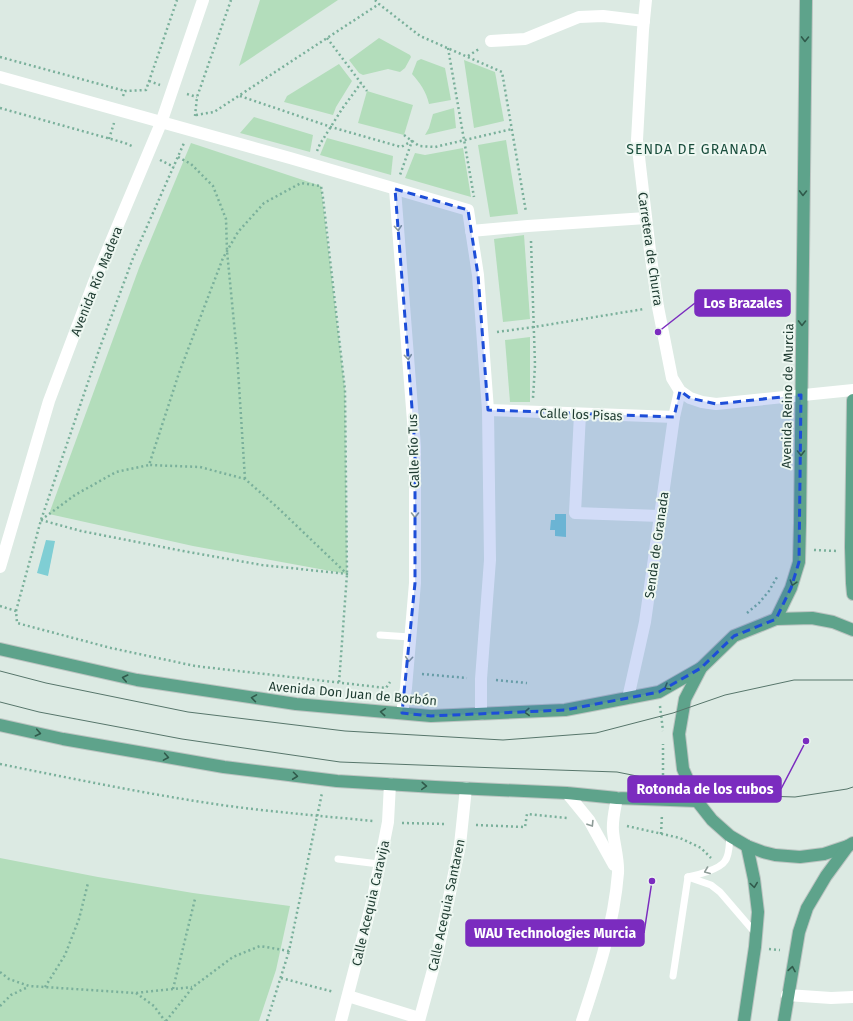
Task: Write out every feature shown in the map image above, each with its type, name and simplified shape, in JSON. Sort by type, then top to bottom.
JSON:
[{"type":"main road","name":"Avenida Reino de Murcia","points":[[776,619],[791,588],[799,562],[806,0]]},
{"type":"main road","points":[[853,400],[851,551],[853,594]]},
{"type":"main road","points":[[850,844],[824,854],[800,857],[762,852],[747,846],[730,836],[712,820],[697,802],[683,769],[679,734],[685,699],[701,668],[734,636],[776,619],[812,618],[833,622],[853,630]]},
{"type":"main road","name":"Avenida Don Juan de Borbón","points":[[0,649],[137,680],[296,704],[431,716],[566,710],[659,692],[701,668]]},
{"type":"main road","points":[[0,725],[62,739],[224,767],[324,779],[697,802]]},
{"type":"main road","points":[[784,1021],[787,995],[799,932],[807,908],[826,876],[850,844]]},
{"type":"main road","points":[[744,1021],[756,941],[758,912],[754,879],[747,846]]},
{"type":"street","name":"Avenida Río Madera","points":[[0,567],[49,401],[94,282],[161,123],[203,0]]},
{"type":"street","name":"Carretera de Churra","points":[[646,0],[637,140],[658,307],[672,378],[680,391]]},
{"type":"street","points":[[492,42],[525,39],[579,18],[603,16],[644,20]]},
{"type":"street","points":[[0,77],[468,210],[478,275],[488,410],[490,560],[481,679],[481,714]]},
{"type":"street","name":"Calle Río Tus","points":[[396,189],[415,447],[414,583],[406,688],[402,713]]},
{"type":"street","points":[[471,231],[646,218]]},
{"type":"street","points":[[680,391],[690,398],[716,404],[853,390]]},
{"type":"street","name":"Senda de Granada","points":[[628,698],[645,622],[674,417],[680,391]]},
{"type":"street","name":"Calle los Pisas","points":[[488,410],[674,417]]},
{"type":"street","points":[[580,414],[575,513],[660,516]]},
{"type":"street","name":"Calle Acequia Caravija","points":[[341,1021],[373,898],[388,822],[390,784]]},
{"type":"street","name":"Calle Acequia Santaren","points":[[419,1020],[437,955],[460,845],[466,788]]},
{"type":"street","points":[[567,793],[589,820],[618,871]]},
{"type":"street","points":[[582,1021],[601,963],[615,898],[618,871],[613,823],[618,798]]},
{"type":"street","points":[[787,995],[831,998],[853,997]]},
{"type":"street","points":[[348,996],[419,1020]]},
{"type":"lane","points":[[380,635],[410,638]]},
{"type":"lane","points":[[688,877],[707,872],[725,862],[728,853],[730,836]]},
{"type":"lane","points":[[338,859],[379,864]]},
{"type":"lane","points":[[688,877],[711,884],[720,892],[730,903],[756,941]]},
{"type":"lane","points":[[673,976],[688,877]]},
{"type":"path","points":[[0,57],[125,91],[146,90],[177,0]]},
{"type":"path","points":[[231,0],[197,97],[195,115],[174,167],[133,258],[99,350],[40,520],[16,610],[18,623],[111,648],[195,666],[339,683],[386,688],[398,672],[527,683]]},
{"type":"path","points":[[375,0],[420,36],[502,72],[532,243],[535,365],[532,412]]},
{"type":"path","points":[[195,115],[214,112],[379,4]]},
{"type":"path","points":[[327,38],[367,92]]},
{"type":"path","points":[[308,184],[312,165],[320,144],[342,109],[361,83]]},
{"type":"path","points":[[109,138],[125,91]]},
{"type":"path","points":[[240,96],[400,147],[412,141]]},
{"type":"path","points":[[0,108],[125,143],[174,167]]},
{"type":"path","points":[[404,135],[420,146],[435,147],[512,129]]},
{"type":"path","points":[[396,189],[412,141]]},
{"type":"path","points":[[178,157],[190,164],[213,186],[226,219],[245,479]]},
{"type":"path","points":[[148,465],[179,373],[223,258],[238,232],[264,203],[301,183],[321,186],[345,390],[347,574],[339,683]]},
{"type":"path","points":[[482,334],[534,328],[658,307]]},
{"type":"path","points":[[40,520],[75,495],[116,472],[148,465],[200,467],[245,479],[277,507],[347,574]]},
{"type":"path","points":[[40,520],[81,531],[238,561],[347,574]]},
{"type":"path","points":[[799,550],[851,551]]},
{"type":"path","points":[[743,617],[770,591],[778,575]]},
{"type":"path","points":[[0,606],[16,610]]},
{"type":"path","points":[[659,692],[663,738],[663,800],[661,834]]},
{"type":"path","points":[[267,1021],[289,951],[324,779]]},
{"type":"path","points":[[45,987],[65,955],[79,919],[88,883]]},
{"type":"path","points":[[173,989],[195,899]]},
{"type":"path","points":[[756,941],[795,952]]},
{"type":"path","points":[[135,993],[154,1006],[166,1021],[193,987],[233,957],[260,946],[289,951]]},
{"type":"path","points":[[0,972],[9,979],[29,986],[135,993],[193,987]]},
{"type":"path","points":[[281,978],[348,996]]},
{"type":"path","points":[[0,1006],[10,995],[29,986]]},
{"type":"highlighted area","points":[[395,189],[468,210],[478,275],[488,410],[674,417],[680,391],[690,398],[716,404],[801,395],[799,562],[791,588],[776,619],[734,636],[701,668],[659,692],[565,710],[431,716],[402,713],[415,583],[415,447]]},
{"type":"green space","points":[[260,0],[338,0],[239,66]]},
{"type":"green space","points":[[379,38],[410,55],[411,57],[405,68],[400,72],[388,69],[363,75],[359,73],[349,60]]},
{"type":"green space","points":[[421,59],[445,68],[451,100],[429,104],[426,95],[412,74],[417,61]]},
{"type":"green space","points":[[464,60],[495,72],[504,121],[474,128]]},
{"type":"green space","points":[[339,64],[352,81],[336,107],[333,115],[284,102],[287,96]]},
{"type":"green space","points":[[367,91],[413,105],[404,135],[358,123]]},
{"type":"green space","points":[[454,108],[456,128],[425,135],[429,128],[433,114]]},
{"type":"green space","points":[[254,117],[313,135],[310,152],[240,133]]},
{"type":"green space","points":[[327,138],[393,156],[391,175],[320,155]]},
{"type":"green space","points":[[506,140],[518,214],[490,217],[478,145]]},
{"type":"green space","points":[[191,143],[321,186],[345,390],[347,574],[193,546],[49,514],[139,268]]},
{"type":"green space","points":[[463,148],[471,197],[405,178],[415,153],[425,155]]},
{"type":"green space","points":[[524,235],[530,319],[503,322],[494,239]]},
{"type":"green space","points":[[530,337],[530,402],[510,402],[505,340]]},
{"type":"green space","points":[[0,858],[98,877],[193,893],[290,906],[276,970],[259,1021],[0,1021]]},
{"type":"water","points":[[555,514],[566,514],[566,537],[555,536],[555,530],[550,530],[551,520],[555,520]]},
{"type":"water","points":[[46,540],[55,541],[48,576],[37,573]]},
{"type":"tram line","points":[[0,671],[46,683],[188,712],[345,731],[503,740],[596,733],[673,713],[725,695],[794,680],[853,680]]},
{"type":"tram line","points":[[0,702],[39,712],[182,739],[340,762],[617,772],[732,795],[795,797],[853,787]]},
{"type":"place","name":"Los Brazales","points":[[658,332]]},
{"type":"place","name":"Rotonda de los cubos","points":[[806,741]]},
{"type":"place","name":"WAU Technologies Murcia","points":[[652,881]]},
{"type":"district","name":"SENDA DE GRANADA","points":[[697,149]]}]
